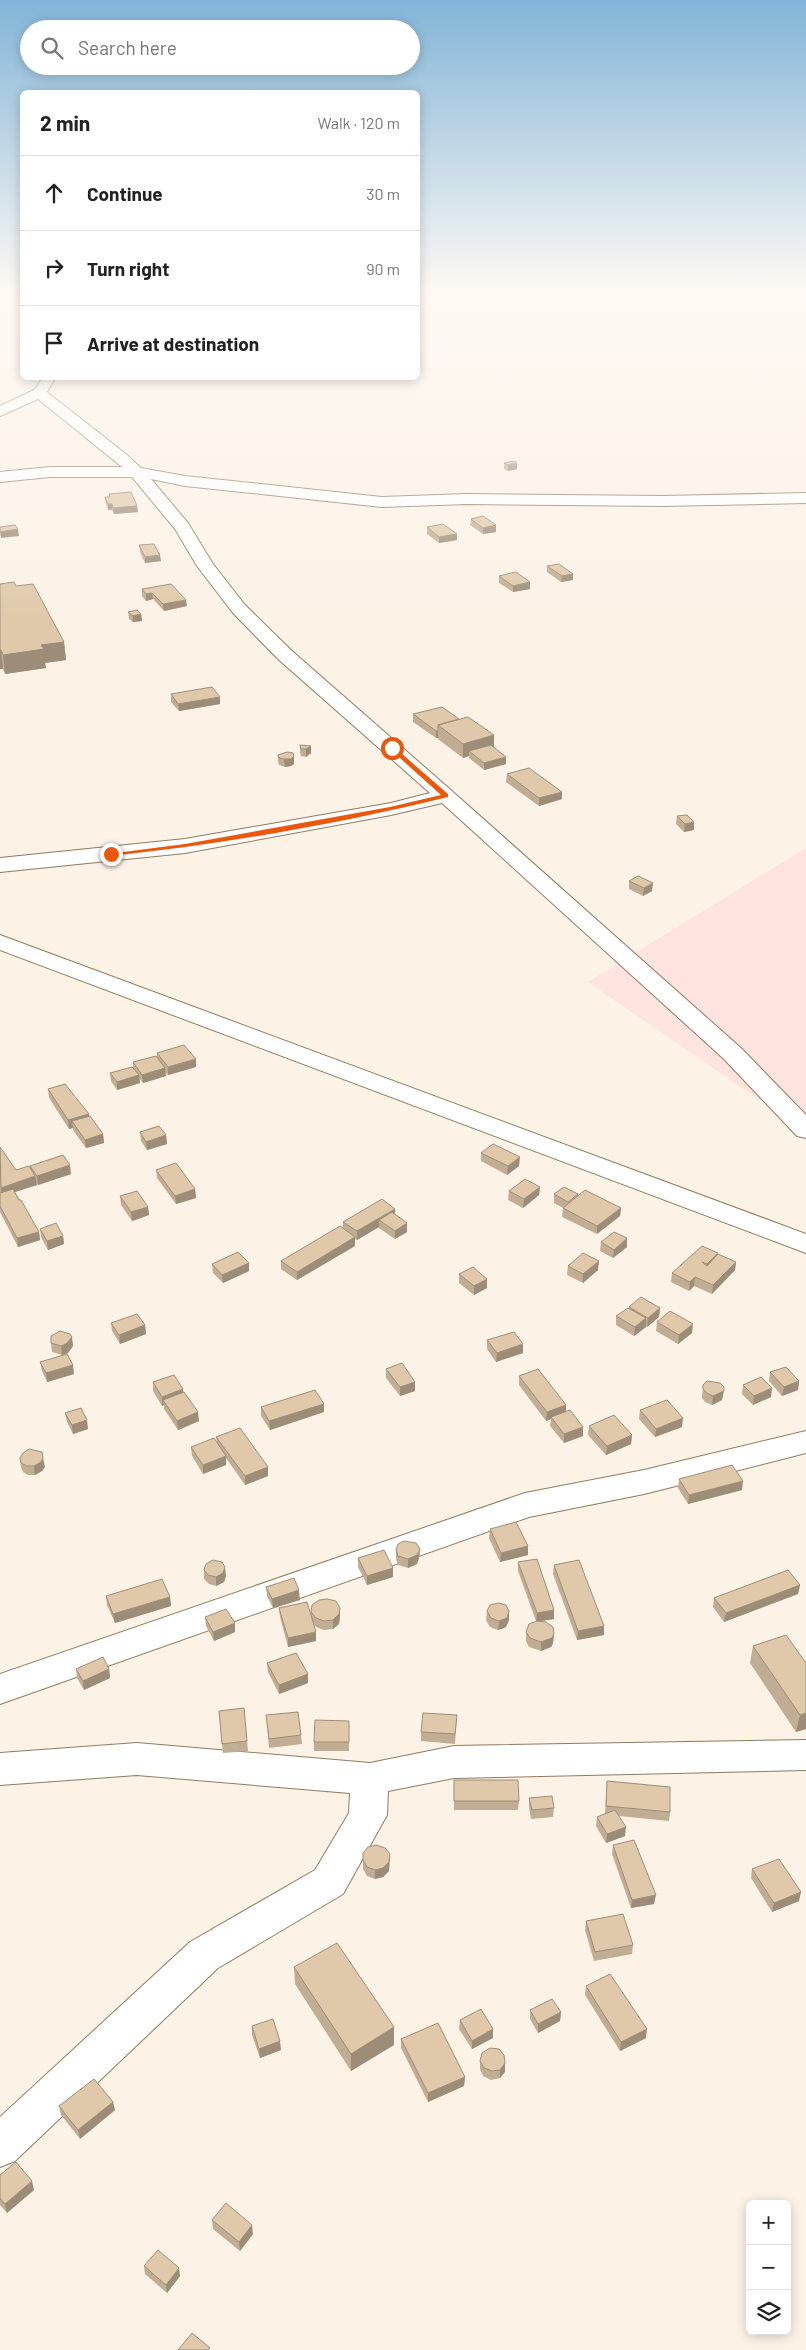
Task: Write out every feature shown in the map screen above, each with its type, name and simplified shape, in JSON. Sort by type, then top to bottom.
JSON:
[{"type":"street","points":[[0,412],[22,399]]},
{"type":"street","points":[[59,399],[136,472],[182,527],[206,566],[239,609],[285,655],[446,796],[733,1054],[806,1130]]},
{"type":"street","points":[[0,477],[50,472],[136,472],[185,481],[382,502],[466,499],[662,501],[806,498]]},
{"type":"street","points":[[0,865],[185,846],[390,809],[446,796]]},
{"type":"street","points":[[0,942],[806,1244]]},
{"type":"street","points":[[0,1689],[525,1506],[644,1482],[806,1442]]},
{"type":"street","points":[[0,1769],[137,1759],[370,1779],[454,1762],[806,1755]]},
{"type":"street","points":[[0,2146],[204,1955],[329,1882],[368,1815],[370,1779]]},
{"type":"shaded area","points":[[806,848],[806,1132],[588,982]]},
{"type":"building","points":[[514,461],[517,463],[508,465],[504,463]]},
{"type":"building","points":[[131,492],[137,506],[113,508],[112,504],[108,504],[105,497],[110,497],[109,494]]},
{"type":"building","points":[[483,516],[496,525],[483,528],[471,519]]},
{"type":"building","points":[[443,524],[457,534],[439,537],[427,527]]},
{"type":"building","points":[[15,525],[18,529],[0,532],[0,527]]},
{"type":"building","points":[[154,544],[160,555],[145,557],[139,545]]},
{"type":"building","points":[[559,564],[573,574],[562,576],[547,566]]},
{"type":"building","points":[[516,572],[530,582],[513,586],[499,576]]},
{"type":"building","points":[[14,582],[16,586],[33,584],[64,642],[41,645],[44,649],[3,655],[0,650],[0,584]]},
{"type":"building","points":[[171,584],[186,600],[163,604],[152,593],[146,594],[142,589]]},
{"type":"building","points":[[137,610],[141,614],[133,616],[128,612]]},
{"type":"building","points":[[212,687],[220,697],[178,704],[171,694]]},
{"type":"building","points":[[442,707],[459,719],[438,725],[438,731],[413,714]]},
{"type":"building","points":[[468,717],[494,735],[463,744],[438,725]]},
{"type":"building","points":[[300,745],[311,746],[301,749]]},
{"type":"building","points":[[491,745],[506,757],[484,763],[469,751]]},
{"type":"building","points":[[287,752],[293,753],[294,756],[291,759],[279,758],[278,755]]},
{"type":"building","points":[[529,768],[562,792],[539,798],[507,774]]},
{"type":"building","points":[[687,815],[694,822],[685,824],[677,816]]},
{"type":"building","points":[[638,876],[653,883],[644,888],[629,881]]},
{"type":"building","points":[[184,1045],[196,1059],[168,1067],[157,1053]]},
{"type":"building","points":[[156,1056],[165,1068],[142,1075],[133,1062]]},
{"type":"building","points":[[132,1067],[139,1075],[117,1082],[110,1073]]},
{"type":"building","points":[[65,1084],[89,1114],[68,1120],[48,1089]]},
{"type":"building","points":[[90,1116],[103,1134],[85,1140],[72,1121]]},
{"type":"building","points":[[159,1126],[166,1135],[146,1142],[140,1132]]},
{"type":"building","points":[[493,1144],[520,1157],[508,1166],[481,1153]]},
{"type":"building","points":[[0,1147],[16,1170],[29,1166],[35,1176],[1,1188]]},
{"type":"building","points":[[63,1155],[70,1165],[37,1176],[30,1166]]},
{"type":"building","points":[[176,1163],[195,1189],[175,1196],[156,1170]]},
{"type":"building","points":[[525,1179],[540,1187],[524,1199],[509,1191]]},
{"type":"building","points":[[564,1187],[578,1194],[568,1202],[554,1194]]},
{"type":"building","points":[[13,1189],[39,1232],[17,1238],[0,1206],[0,1193]]},
{"type":"building","points":[[585,1190],[621,1208],[597,1226],[563,1208]]},
{"type":"building","points":[[137,1191],[148,1207],[131,1212],[120,1196]]},
{"type":"building","points":[[382,1199],[395,1209],[357,1231],[343,1222]]},
{"type":"building","points":[[392,1212],[407,1223],[395,1231],[379,1220]]},
{"type":"building","points":[[56,1223],[63,1236],[47,1241],[40,1229]]},
{"type":"building","points":[[340,1226],[355,1237],[297,1272],[281,1261]]},
{"type":"building","points":[[614,1232],[627,1238],[614,1250],[601,1242]]},
{"type":"building","points":[[702,1246],[718,1253],[707,1264],[702,1262],[707,1266],[718,1254],[736,1262],[713,1285],[695,1277],[690,1282],[672,1273]]},
{"type":"building","points":[[238,1252],[249,1263],[222,1275],[212,1264]]},
{"type":"building","points":[[583,1253],[599,1261],[583,1274],[568,1266]]},
{"type":"building","points":[[473,1267],[487,1279],[474,1286],[459,1274]]},
{"type":"building","points":[[641,1297],[660,1308],[648,1318],[629,1307]]},
{"type":"building","points":[[628,1308],[646,1318],[635,1327],[616,1316]]},
{"type":"building","points":[[670,1311],[693,1324],[679,1335],[657,1322]]},
{"type":"building","points":[[137,1314],[145,1325],[119,1335],[111,1323]]},
{"type":"building","points":[[60,1331],[70,1334],[72,1337],[66,1344],[61,1346],[51,1343],[51,1336]]},
{"type":"building","points":[[514,1332],[523,1344],[497,1353],[487,1340]]},
{"type":"building","points":[[67,1354],[73,1365],[46,1373],[40,1362]]},
{"type":"building","points":[[402,1363],[415,1382],[400,1387],[386,1369]]},
{"type":"building","points":[[786,1367],[799,1381],[784,1387],[770,1372]]},
{"type":"building","points":[[538,1369],[566,1405],[547,1412],[519,1376]]},
{"type":"building","points":[[174,1375],[183,1389],[162,1397],[153,1382]]},
{"type":"building","points":[[761,1377],[772,1388],[754,1396],[743,1385]]},
{"type":"building","points":[[707,1381],[720,1383],[724,1387],[724,1391],[713,1396],[707,1393],[703,1389],[703,1385]]},
{"type":"building","points":[[315,1390],[324,1404],[269,1421],[261,1407]]},
{"type":"building","points":[[184,1392],[198,1412],[177,1421],[163,1400]]},
{"type":"building","points":[[667,1400],[683,1418],[656,1429],[640,1410]]},
{"type":"building","points":[[81,1408],[87,1420],[72,1425],[65,1413]]},
{"type":"building","points":[[570,1410],[583,1427],[564,1434],[551,1417]]},
{"type":"building","points":[[614,1415],[632,1435],[607,1446],[589,1426]]},
{"type":"building","points":[[240,1428],[268,1467],[245,1476],[216,1437]]},
{"type":"building","points":[[214,1438],[226,1456],[203,1465],[191,1447]]},
{"type":"building","points":[[29,1449],[42,1452],[43,1458],[41,1462],[34,1466],[27,1466],[21,1463],[20,1458]]},
{"type":"building","points":[[732,1465],[743,1481],[689,1495],[679,1479]]},
{"type":"building","points":[[516,1522],[528,1546],[501,1553],[490,1529]]},
{"type":"building","points":[[404,1541],[416,1543],[420,1549],[417,1555],[408,1559],[398,1556],[396,1550],[398,1544]]},
{"type":"building","points":[[384,1550],[393,1568],[367,1576],[358,1558]]},
{"type":"building","points":[[537,1559],[554,1610],[537,1613],[518,1562]]},
{"type":"building","points":[[213,1560],[222,1562],[225,1567],[223,1573],[216,1577],[208,1575],[204,1570],[206,1564]]},
{"type":"building","points":[[579,1560],[604,1626],[578,1631],[554,1565]]},
{"type":"building","points":[[788,1570],[800,1585],[726,1613],[714,1598]]},
{"type":"building","points":[[294,1578],[299,1590],[272,1599],[266,1587]]},
{"type":"building","points":[[162,1579],[170,1597],[113,1614],[106,1596]]},
{"type":"building","points":[[319,1600],[336,1601],[340,1608],[339,1614],[333,1620],[324,1621],[316,1618],[311,1612],[312,1605]]},
{"type":"building","points":[[307,1602],[316,1632],[288,1638],[279,1608]]},
{"type":"building","points":[[498,1603],[506,1605],[509,1611],[507,1618],[499,1621],[491,1618],[487,1611],[490,1605]]},
{"type":"building","points":[[226,1609],[235,1623],[213,1632],[205,1617]]},
{"type":"building","points":[[537,1621],[546,1622],[553,1627],[554,1634],[552,1638],[541,1642],[530,1638],[526,1632],[529,1624]]},
{"type":"building","points":[[786,1635],[806,1663],[806,1713],[800,1715],[753,1646]]},
{"type":"building","points":[[296,1653],[308,1674],[279,1685],[267,1663]]},
{"type":"building","points":[[103,1657],[109,1669],[83,1681],[76,1669]]},
{"type":"building","points":[[244,1708],[247,1741],[222,1744],[219,1711]]},
{"type":"building","points":[[298,1712],[301,1735],[269,1739],[266,1715]]},
{"type":"building","points":[[423,1713],[457,1715],[455,1734],[421,1732]]},
{"type":"building","points":[[315,1720],[349,1721],[349,1742],[314,1742]]},
{"type":"building","points":[[454,1780],[518,1780],[519,1801],[454,1801]]},
{"type":"building","points":[[607,1781],[670,1787],[670,1812],[606,1806]]},
{"type":"building","points":[[552,1796],[554,1808],[532,1810],[529,1798]]},
{"type":"building","points":[[615,1810],[626,1827],[607,1834],[597,1817]]},
{"type":"building","points":[[634,1840],[656,1895],[632,1900],[613,1845]]},
{"type":"building","points":[[376,1845],[385,1848],[390,1854],[389,1862],[383,1868],[375,1870],[367,1867],[363,1860],[363,1853],[368,1847]]},
{"type":"building","points":[[779,1859],[801,1892],[774,1903],[752,1869]]},
{"type":"building","points":[[623,1914],[633,1945],[595,1952],[586,1921]]},
{"type":"building","points":[[337,1943],[394,2027],[351,2054],[294,1967]]},
{"type":"building","points":[[610,1974],[647,2029],[621,2042],[586,1986]]},
{"type":"building","points":[[552,1999],[561,2012],[538,2024],[530,2010]]},
{"type":"building","points":[[481,2009],[493,2029],[472,2041],[460,2020]]},
{"type":"building","points":[[273,2019],[280,2041],[259,2049],[252,2026]]},
{"type":"building","points":[[438,2023],[465,2077],[428,2093],[401,2039]]},
{"type":"building","points":[[490,2048],[499,2049],[504,2055],[505,2063],[500,2070],[492,2071],[484,2068],[480,2061],[482,2053]]},
{"type":"building","points":[[94,2079],[113,2102],[78,2130],[59,2106]]},
{"type":"building","points":[[16,2162],[32,2181],[5,2204],[0,2198],[0,2175]]},
{"type":"building","points":[[226,2203],[252,2225],[239,2242],[212,2220]]},
{"type":"building","points":[[158,2250],[179,2268],[166,2285],[144,2266]]},
{"type":"building","points":[[192,2333],[210,2348],[208,2350],[178,2350]]},
{"type":"route","points":[[111,854],[185,846],[390,809],[446,796],[392,748]]}]
